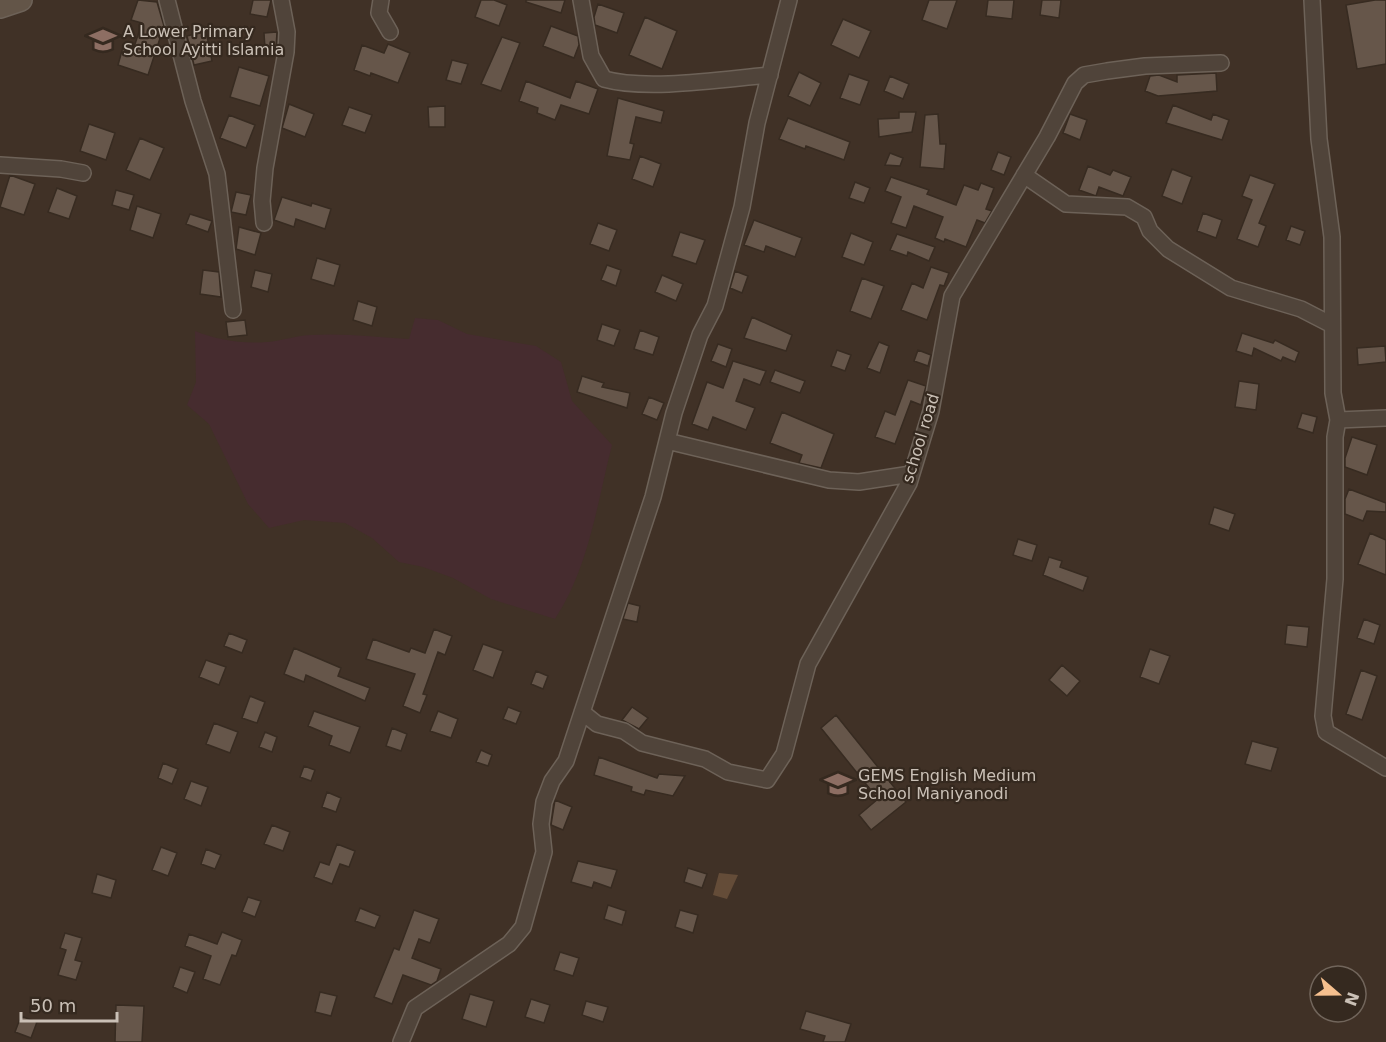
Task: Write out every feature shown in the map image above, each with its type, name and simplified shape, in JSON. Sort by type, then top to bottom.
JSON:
[{"type":"main road","points":[[0,7],[21,0]]},
{"type":"street","points":[[167,0],[193,101],[217,174],[232,310]]},
{"type":"street","points":[[264,223],[262,201],[265,168],[286,52],[287,32],[280,0]]},
{"type":"street","points":[[381,0],[379,14],[390,32]]},
{"type":"street","points":[[581,0],[591,56],[604,79],[687,82],[770,75]]},
{"type":"street","points":[[401,1042],[416,1008],[509,944],[523,927],[544,852],[541,824],[544,802],[552,781],[566,761],[653,497],[667,441],[700,335],[715,306],[742,207],[757,123],[789,0]]},
{"type":"street","points":[[1312,0],[1319,139],[1332,237],[1333,393],[1338,420],[1335,436],[1335,579],[1323,716],[1326,732],[1386,768]]},
{"type":"street","name":"school road","points":[[582,712],[597,724],[624,731],[642,743],[705,759],[728,772],[767,780],[784,754],[808,664],[912,474],[931,411],[952,296],[1024,175],[1075,83],[1084,75],[1145,66],[1221,63]]},
{"type":"street","points":[[0,165],[61,169],[84,173]]},
{"type":"street","points":[[1024,175],[1066,204],[1126,207],[1144,217],[1150,231],[1168,249],[1231,288],[1300,309],[1332,325]]},
{"type":"street","points":[[1338,420],[1386,418]]},
{"type":"street","points":[[667,441],[829,480],[859,482],[912,474]]},
{"type":"shaded area","points":[[415,318],[438,320],[467,334],[536,346],[561,362],[572,401],[612,445],[584,557],[567,599],[555,619],[491,599],[453,578],[423,567],[399,562],[372,538],[345,523],[304,520],[269,528],[248,504],[209,424],[187,405],[196,382],[195,331],[239,342],[267,342],[301,336],[324,335],[409,339]]},
{"type":"shaded area","points":[[719,873],[738,875],[727,899],[713,895]]},
{"type":"building","name":"A Lower Primary School Ayitti Islamia","points":[[138,0],[157,2],[164,26],[148,75],[118,65],[123,47],[133,50],[142,23],[131,20]]},
{"type":"building","points":[[253,0],[271,0],[267,17],[250,14]]},
{"type":"building","points":[[481,0],[494,0],[507,5],[499,26],[475,17]]},
{"type":"building","points":[[526,0],[565,0],[561,13],[526,2]]},
{"type":"building","points":[[929,0],[957,0],[947,29],[922,20]]},
{"type":"building","points":[[988,0],[1014,0],[1012,19],[986,16]]},
{"type":"building","points":[[1042,0],[1061,0],[1059,18],[1040,15]]},
{"type":"building","points":[[1386,0],[1386,64],[1357,69],[1346,5]]},
{"type":"building","points":[[598,4],[624,13],[617,33],[595,25],[594,17]]},
{"type":"building","points":[[645,17],[677,31],[662,69],[629,55]]},
{"type":"building","points":[[843,19],[871,31],[859,58],[831,45]]},
{"type":"building","points":[[551,26],[578,36],[579,45],[574,58],[543,46]]},
{"type":"building","points":[[206,31],[212,61],[194,65],[187,36]]},
{"type":"building","points":[[277,32],[276,48],[265,49],[264,33]]},
{"type":"building","points":[[502,37],[520,43],[501,91],[481,84]]},
{"type":"building","points":[[388,44],[410,53],[398,83],[371,73],[370,76],[354,70],[362,45],[384,53]]},
{"type":"building","points":[[452,60],[468,64],[461,84],[446,80]]},
{"type":"building","points":[[239,67],[269,76],[260,106],[230,97]]},
{"type":"building","points":[[799,72],[821,83],[810,106],[788,96]]},
{"type":"building","points":[[1216,73],[1217,91],[1158,96],[1145,91],[1150,76],[1159,75],[1177,82],[1177,75]]},
{"type":"building","points":[[849,74],[869,81],[860,105],[840,98]]},
{"type":"building","points":[[890,76],[909,84],[903,99],[884,91]]},
{"type":"building","points":[[526,81],[570,98],[576,81],[598,89],[589,114],[561,105],[555,120],[537,113],[538,108],[519,101]]},
{"type":"building","points":[[618,98],[664,111],[661,123],[636,117],[630,143],[634,144],[630,160],[607,156]]},
{"type":"building","points":[[289,104],[314,114],[305,137],[282,128]]},
{"type":"building","points":[[1173,105],[1211,120],[1213,114],[1229,120],[1222,140],[1166,123]]},
{"type":"building","points":[[445,106],[445,127],[429,127],[428,107]]},
{"type":"building","points":[[349,107],[372,115],[365,133],[342,125]]},
{"type":"building","points":[[899,112],[916,112],[912,132],[879,137],[878,119],[899,118]]},
{"type":"building","points":[[938,114],[940,144],[946,144],[944,169],[920,167],[925,115]]},
{"type":"building","points":[[1070,114],[1087,120],[1080,140],[1063,133]]},
{"type":"building","points":[[229,115],[255,125],[246,148],[220,138]]},
{"type":"building","points":[[788,118],[850,142],[844,160],[779,139]]},
{"type":"building","points":[[89,124],[115,133],[106,160],[80,151]]},
{"type":"building","points":[[140,138],[164,148],[150,180],[126,170]]},
{"type":"building","points":[[998,152],[1011,157],[1004,175],[991,170]]},
{"type":"building","points":[[890,153],[903,158],[900,166],[885,165]]},
{"type":"building","points":[[640,156],[661,164],[653,187],[632,179]]},
{"type":"building","points":[[1088,166],[1110,175],[1113,170],[1131,177],[1123,196],[1099,187],[1096,196],[1079,190]]},
{"type":"building","points":[[1172,169],[1192,177],[1182,204],[1162,196]]},
{"type":"building","points":[[10,175],[35,184],[24,215],[0,207]]},
{"type":"building","points":[[1250,175],[1275,184],[1259,223],[1266,226],[1258,247],[1237,239],[1252,200],[1242,196]]},
{"type":"building","points":[[891,177],[929,190],[927,194],[956,205],[964,185],[978,190],[981,183],[994,188],[986,209],[992,211],[985,223],[977,220],[966,247],[945,239],[944,242],[935,238],[943,217],[914,206],[906,228],[891,223],[901,197],[885,191]]},
{"type":"building","points":[[855,182],[870,188],[864,203],[849,198]]},
{"type":"building","points":[[57,188],[77,196],[69,219],[48,212]]},
{"type":"building","points":[[116,190],[134,195],[129,210],[112,205]]},
{"type":"building","points":[[236,192],[251,195],[246,215],[231,212]]},
{"type":"building","points":[[282,197],[311,206],[312,203],[331,209],[325,229],[296,219],[294,227],[274,220]]},
{"type":"building","points":[[137,206],[161,214],[153,238],[130,230]]},
{"type":"building","points":[[1203,213],[1222,220],[1216,238],[1197,231]]},
{"type":"building","points":[[190,214],[212,221],[208,232],[186,224]]},
{"type":"building","points":[[754,220],[802,238],[795,257],[766,246],[764,252],[744,245]]},
{"type":"building","points":[[598,223],[617,230],[609,251],[590,244]]},
{"type":"building","points":[[1291,226],[1305,231],[1300,245],[1286,240]]},
{"type":"building","points":[[239,227],[261,233],[255,255],[236,249]]},
{"type":"building","points":[[680,232],[705,240],[696,264],[672,256]]},
{"type":"building","points":[[851,233],[873,242],[864,265],[842,257]]},
{"type":"building","points":[[897,234],[935,247],[929,261],[908,252],[907,256],[890,250]]},
{"type":"building","points":[[317,258],[340,265],[334,286],[311,279]]},
{"type":"building","points":[[607,265],[621,270],[616,286],[601,280]]},
{"type":"building","points":[[931,267],[949,273],[944,286],[940,285],[927,320],[901,310],[912,283],[923,288]]},
{"type":"building","points":[[203,270],[219,272],[221,297],[200,294]]},
{"type":"building","points":[[255,270],[272,274],[268,292],[251,287]]},
{"type":"building","points":[[735,271],[748,276],[742,293],[730,288]]},
{"type":"building","points":[[662,275],[683,284],[676,301],[655,292]]},
{"type":"building","points":[[862,278],[884,286],[871,319],[850,311]]},
{"type":"building","points":[[358,301],[377,307],[372,326],[353,320]]},
{"type":"building","points":[[752,317],[792,335],[786,351],[744,338]]},
{"type":"building","points":[[245,320],[247,335],[228,337],[226,322]]},
{"type":"building","points":[[602,324],[620,330],[614,346],[597,340]]},
{"type":"building","points":[[640,330],[659,337],[653,355],[634,349]]},
{"type":"building","points":[[1242,333],[1273,343],[1275,340],[1299,352],[1295,362],[1283,357],[1281,361],[1254,348],[1252,356],[1236,351]]},
{"type":"building","points":[[879,342],[889,346],[880,373],[867,368]]},
{"type":"building","points":[[718,344],[732,349],[726,367],[711,361]]},
{"type":"building","points":[[1385,346],[1386,362],[1358,365],[1357,348]]},
{"type":"building","points":[[837,350],[851,355],[845,371],[831,366]]},
{"type":"building","points":[[918,350],[931,355],[928,366],[914,361]]},
{"type":"building","points":[[733,361],[766,371],[760,385],[744,379],[736,401],[755,408],[746,430],[713,417],[708,430],[692,424],[707,382],[723,388]]},
{"type":"building","points":[[775,370],[805,381],[800,393],[770,382]]},
{"type":"building","points":[[582,376],[604,383],[602,387],[630,393],[627,408],[577,392]]},
{"type":"building","points":[[908,380],[926,386],[921,405],[911,401],[895,444],[875,437],[885,411],[895,415]]},
{"type":"building","points":[[1239,381],[1259,384],[1256,410],[1235,407]]},
{"type":"building","points":[[649,397],[664,403],[657,420],[642,414]]},
{"type":"building","points":[[782,412],[834,434],[821,468],[799,463],[802,455],[770,443]]},
{"type":"building","points":[[1302,413],[1317,417],[1313,433],[1297,428]]},
{"type":"building","points":[[1352,437],[1377,445],[1367,475],[1345,467],[1345,458]]},
{"type":"building","points":[[1349,489],[1386,503],[1386,512],[1367,511],[1363,521],[1345,514],[1345,499]]},
{"type":"building","points":[[1214,507],[1235,514],[1229,531],[1209,524]]},
{"type":"building","points":[[1370,533],[1386,540],[1386,575],[1358,564]]},
{"type":"building","points":[[1018,539],[1037,545],[1032,561],[1013,555]]},
{"type":"building","points":[[1049,557],[1062,561],[1060,567],[1088,577],[1083,591],[1043,575]]},
{"type":"building","points":[[628,603],[640,606],[637,622],[623,619]]},
{"type":"building","points":[[1364,619],[1380,625],[1374,644],[1357,638]]},
{"type":"building","points":[[1287,625],[1309,627],[1307,647],[1285,644]]},
{"type":"building","points":[[434,629],[452,636],[445,655],[438,652],[423,694],[427,695],[420,713],[403,706],[415,674],[366,659],[373,639],[409,652],[411,648],[425,653]]},
{"type":"building","points":[[229,633],[247,640],[242,653],[224,646]]},
{"type":"building","points":[[483,644],[503,651],[493,678],[473,670]]},
{"type":"building","points":[[294,648],[341,668],[338,676],[370,688],[365,701],[306,675],[304,682],[284,674]]},
{"type":"building","points":[[1150,649],[1170,656],[1159,684],[1140,677]]},
{"type":"building","points":[[206,660],[226,667],[219,685],[199,677]]},
{"type":"building","points":[[1062,665],[1080,681],[1067,696],[1049,680]]},
{"type":"building","points":[[1361,670],[1377,676],[1362,720],[1346,714]]},
{"type":"building","points":[[536,671],[548,676],[543,689],[531,684]]},
{"type":"building","points":[[250,696],[265,702],[257,723],[242,718]]},
{"type":"building","points":[[508,707],[521,712],[516,724],[503,719]]},
{"type":"building","points":[[632,707],[648,718],[639,729],[622,720]]},
{"type":"building","points":[[314,711],[360,727],[350,753],[329,745],[332,736],[308,726]]},
{"type":"building","points":[[438,711],[458,719],[451,738],[430,731]]},
{"type":"building","name":"GEMS English Medium School Maniyanodi","points":[[836,715],[906,802],[871,830],[859,815],[878,799],[821,728]]},
{"type":"building","points":[[214,723],[238,732],[230,753],[206,744]]},
{"type":"building","points":[[392,728],[407,734],[401,751],[386,746]]},
{"type":"building","points":[[265,732],[277,737],[272,752],[259,747]]},
{"type":"building","points":[[1252,741],[1278,748],[1271,771],[1245,764]]},
{"type":"building","points":[[481,750],[492,755],[488,766],[476,762]]},
{"type":"building","points":[[599,757],[657,778],[659,774],[685,776],[673,796],[646,790],[644,795],[631,791],[632,787],[594,775]]},
{"type":"building","points":[[163,763],[178,769],[172,784],[158,778]]},
{"type":"building","points":[[304,766],[315,770],[311,781],[300,777]]},
{"type":"building","points":[[191,781],[208,787],[201,806],[184,799]]},
{"type":"building","points":[[327,792],[341,798],[336,812],[322,807]]},
{"type":"building","points":[[555,800],[572,807],[563,830],[551,825]]},
{"type":"building","points":[[272,825],[290,832],[283,851],[264,844]]},
{"type":"building","points":[[337,844],[355,851],[349,867],[340,864],[332,884],[314,877],[320,862],[329,865]]},
{"type":"building","points":[[161,847],[177,853],[168,876],[152,870]]},
{"type":"building","points":[[206,849],[221,855],[215,869],[201,864]]},
{"type":"building","points":[[578,861],[617,870],[611,888],[594,882],[592,888],[571,882]]},
{"type":"building","points":[[688,868],[707,874],[702,888],[684,882]]},
{"type":"building","points":[[97,874],[116,880],[111,898],[92,893]]},
{"type":"building","points":[[248,897],[261,901],[255,917],[242,912]]},
{"type":"building","points":[[608,905],[626,911],[622,925],[604,919]]},
{"type":"building","points":[[360,908],[380,916],[375,928],[355,921]]},
{"type":"building","points":[[414,910],[439,919],[430,943],[419,939],[412,958],[441,969],[437,981],[431,985],[403,975],[392,1004],[374,997],[394,948],[399,950]]},
{"type":"building","points":[[680,910],[698,915],[693,933],[675,927]]},
{"type":"building","points":[[222,932],[242,940],[236,956],[232,955],[220,985],[203,979],[211,956],[185,946],[189,934],[217,944]]},
{"type":"building","points":[[65,933],[82,938],[75,960],[82,962],[76,980],[58,975],[66,950],[60,948]]},
{"type":"building","points":[[560,952],[579,958],[573,976],[554,970]]},
{"type":"building","points":[[180,967],[195,972],[187,993],[173,987]]},
{"type":"building","points":[[320,992],[337,996],[331,1016],[315,1012]]},
{"type":"building","points":[[470,994],[494,1001],[486,1027],[462,1019]]},
{"type":"building","points":[[531,999],[550,1005],[544,1023],[525,1017]]},
{"type":"building","points":[[586,1001],[608,1007],[603,1022],[582,1015]]},
{"type":"building","points":[[116,1005],[144,1006],[142,1042],[115,1042]]},
{"type":"building","points":[[806,1011],[851,1024],[845,1042],[823,1042],[825,1036],[800,1029]]},
{"type":"building","points":[[21,1016],[37,1022],[31,1038],[15,1032]]},
{"type":"place","name":"A Lower Primary School Ayitti Islamia","points":[[103,40]]},
{"type":"place","name":"GEMS English Medium School Maniyanodi","points":[[838,784]]}]
